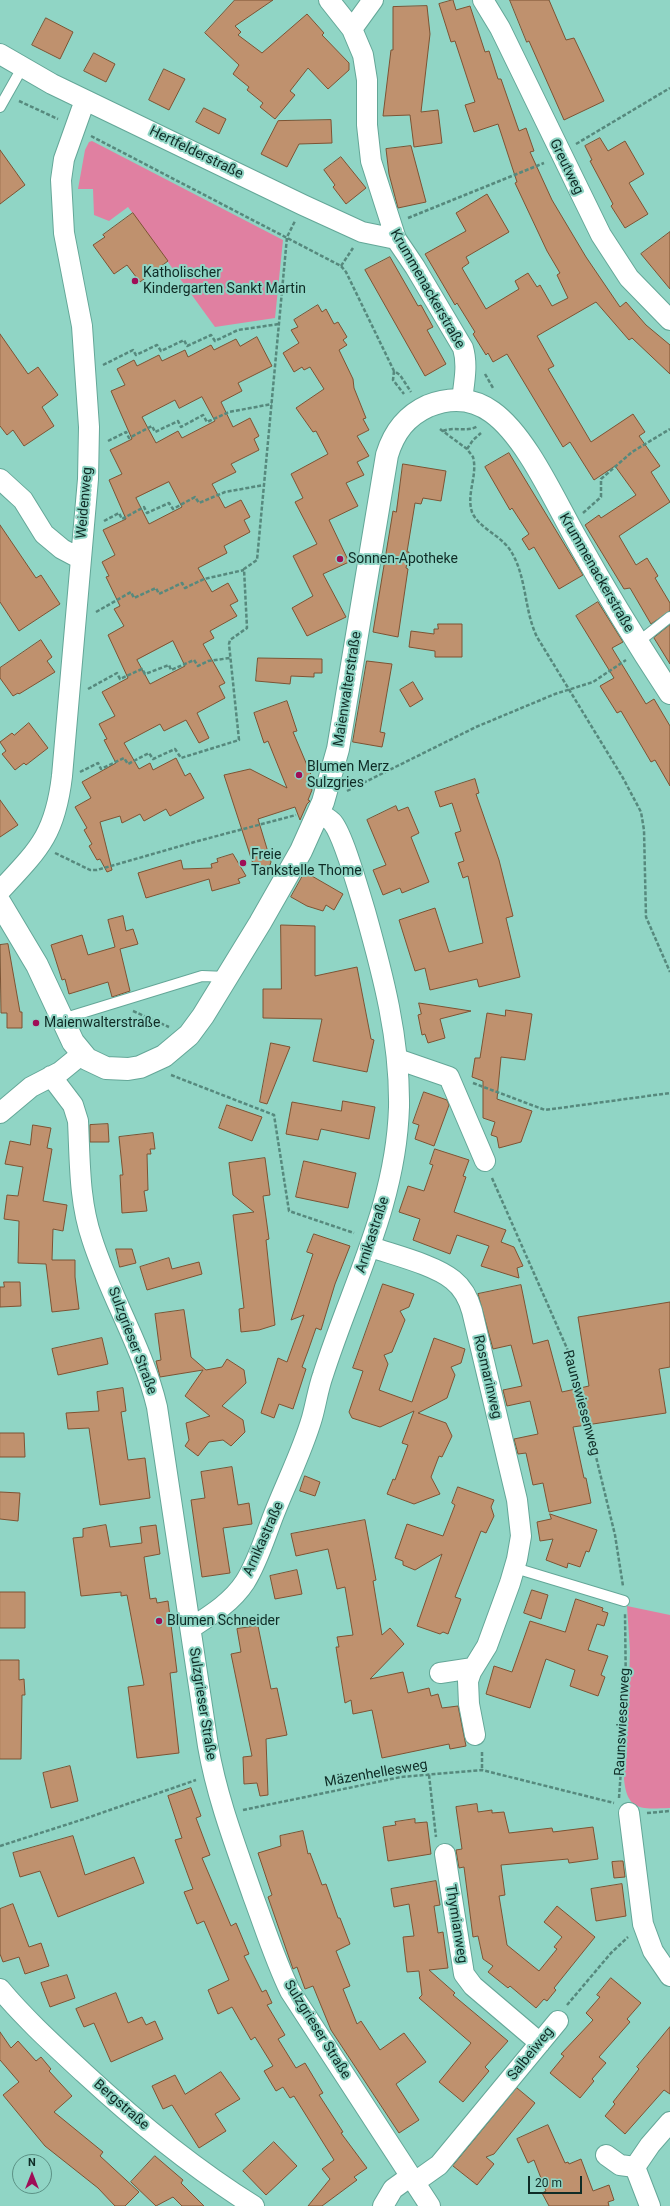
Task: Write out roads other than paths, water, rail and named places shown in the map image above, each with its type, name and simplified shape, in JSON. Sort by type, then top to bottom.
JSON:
[{"type":"main road","name":"Krummenackerstraße","points":[[431,405],[462,400],[484,407],[508,427],[534,464],[640,647],[670,693]]},
{"type":"main road","name":"Maienwalterstraße","points":[[82,1054],[92,1062],[106,1068],[128,1069],[147,1066],[164,1056],[189,1035],[227,977],[301,851],[310,813],[338,749],[387,455],[399,428],[412,415],[431,405]]},
{"type":"main road","points":[[0,903],[37,965],[62,1018],[82,1054]]},
{"type":"street","name":"Krummenackerstraße","points":[[329,0],[352,29],[363,55],[366,72],[367,125],[371,161],[393,232],[463,348],[465,358],[465,376],[462,400]]},
{"type":"street","points":[[352,29],[373,0]]},
{"type":"street","name":"Greutweg","points":[[483,0],[500,28],[560,155],[601,235],[623,270],[643,294],[670,320]]},
{"type":"street","name":"Hertfelderstraße","points":[[0,54],[22,68],[85,100],[362,232],[393,232]]},
{"type":"street","name":"Weidenweg","points":[[0,891],[41,846],[54,821],[62,776],[70,695],[79,558],[83,529],[89,449],[87,368],[82,326],[66,244],[61,205],[63,166],[85,100]]},
{"type":"street","points":[[0,479],[24,500],[44,534],[62,549],[79,558]]},
{"type":"street","name":"Arnikastraße","points":[[191,1628],[232,1598],[249,1575],[302,1446],[323,1375],[384,1208],[394,1158],[399,1107],[397,1059],[393,1028],[381,967],[362,902],[336,828],[332,822],[310,813]]},
{"type":"street","points":[[0,1113],[31,1087],[51,1076],[82,1054]]},
{"type":"street","points":[[397,1059],[449,1077],[485,1161]]},
{"type":"street","name":"Sulzgrieser Straße","points":[[51,1076],[76,1111],[78,1121],[82,1195],[91,1238],[135,1343],[154,1396],[168,1474],[180,1570],[191,1628],[214,1775],[225,1814],[278,1964],[290,1991],[430,2206]]},
{"type":"street","name":"Rosmarinweg","points":[[372,1243],[443,1274],[458,1284],[468,1299],[518,1509],[521,1536],[515,1568],[486,1646],[469,1676],[467,1691],[475,1735]]},
{"type":"street","points":[[440,1673],[473,1668]]},
{"type":"street","points":[[624,1809],[643,1924],[653,1951],[670,1976]]},
{"type":"street","name":"Thymianweg","points":[[445,1854],[464,1974],[473,1986],[540,2043]]},
{"type":"street","name":"Bergstraße","points":[[0,1989],[27,2020],[130,2115],[202,2172],[254,2206]]},
{"type":"street","name":"Salbeiweg","points":[[413,2179],[439,2164],[558,2021]]},
{"type":"street","points":[[635,2167],[650,2145],[670,2122]]},
{"type":"street","points":[[606,2155],[620,2165],[635,2167]]},
{"type":"street","points":[[635,2167],[650,2206]]},
{"type":"street","points":[[383,2206],[393,2189],[413,2179]]},
{"type":"lane","points":[[2,101],[22,68]]},
{"type":"lane","name":"Krummenackerstraße","points":[[640,647],[670,617]]},
{"type":"lane","points":[[62,1018],[202,976],[227,977]]},
{"type":"lane","points":[[515,1568],[624,1601]]},
{"type":"place","name":"Katholischer Kindergarten Sankt Martin","points":[[135,281]]},
{"type":"place","name":"Sonnen-Apotheke","points":[[340,559]]},
{"type":"place","name":"Blumen Merz Sulzgries","points":[[299,775]]},
{"type":"place","name":"Freie Tankstelle Thome","points":[[243,863]]},
{"type":"place","name":"Maienwalterstraße","points":[[36,1023]]},
{"type":"place","name":"Blumen Schneider","points":[[159,1621]]}]
